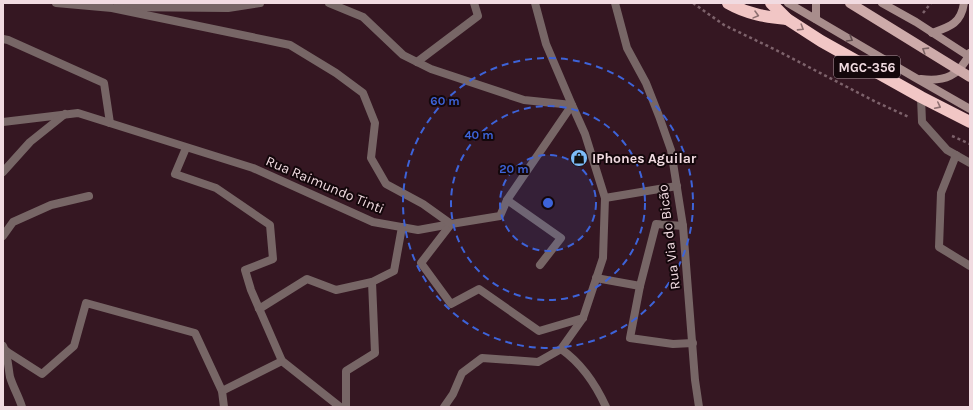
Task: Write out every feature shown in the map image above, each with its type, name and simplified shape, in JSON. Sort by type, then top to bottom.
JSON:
[{"type":"highway","points":[[728,3],[745,12],[787,19]]},
{"type":"highway","name":"MGC-356","points":[[771,3],[787,19],[821,41],[921,97],[970,122]]},
{"type":"main road","name":"MGC-356","points":[[788,3],[914,78],[970,109]]},
{"type":"main road","points":[[816,3],[816,19]]},
{"type":"main road","name":"MGC-356","points":[[850,3],[970,77]]},
{"type":"main road","points":[[882,3],[970,55],[958,70],[948,78],[934,81],[914,78]]},
{"type":"main road","points":[[932,33],[950,27],[957,21],[964,3]]},
{"type":"street","points":[[56,3],[112,8],[228,8],[260,3]]},
{"type":"street","points":[[329,3],[363,17],[403,54],[431,69],[524,100],[572,105]]},
{"type":"street","points":[[417,62],[478,16],[474,3]]},
{"type":"street","points":[[444,407],[453,394],[462,373],[482,358],[538,362],[561,350],[583,318],[603,258],[605,198],[585,134],[546,44],[535,3]]},
{"type":"street","name":"Rua Via do Bicão","points":[[615,3],[627,48],[646,83],[671,150],[683,226],[695,380],[699,407]]},
{"type":"street","points":[[112,8],[290,45],[336,73],[363,93],[375,123],[371,158],[386,184],[423,204],[451,224],[421,262],[451,304],[479,289],[539,331],[583,318]]},
{"type":"street","points":[[3,39],[104,83],[110,123]]},
{"type":"street","points":[[921,97],[922,122],[947,150],[970,164]]},
{"type":"street","name":"Rua Raimundo Tinti","points":[[3,122],[78,113],[253,168],[373,222],[418,230],[500,216],[507,200],[572,105]]},
{"type":"street","points":[[3,172],[30,142],[65,114]]},
{"type":"street","points":[[186,148],[175,174],[216,188],[270,225],[273,259],[245,270],[251,290],[282,361],[340,407]]},
{"type":"street","points":[[956,155],[941,193],[939,247],[970,266]]},
{"type":"street","points":[[605,198],[677,186]]},
{"type":"street","points":[[3,236],[13,222],[51,204],[89,196]]},
{"type":"street","points":[[507,200],[561,238],[540,265]]},
{"type":"street","points":[[683,226],[656,224],[640,286],[630,338],[673,344],[693,343]]},
{"type":"street","points":[[259,309],[307,279],[336,290],[372,282],[394,272],[402,227]]},
{"type":"street","points":[[596,278],[640,286]]},
{"type":"street","points":[[346,407],[346,371],[375,352],[372,282]]},
{"type":"street","points":[[4,349],[42,374],[74,346],[86,303],[195,333],[222,391],[224,407]]},
{"type":"street","points":[[4,349],[11,378],[22,407]]},
{"type":"street","points":[[561,350],[573,358],[578,364],[600,392],[606,407]]},
{"type":"street","points":[[222,391],[282,361]]},
{"type":"path","points":[[693,3],[724,25],[876,102],[922,122]]},
{"type":"path","points":[[923,13],[932,3]]},
{"type":"path","points":[[949,135],[970,144]]},
{"type":"place","name":"IPhones Aguilar","points":[[579,158]]}]
